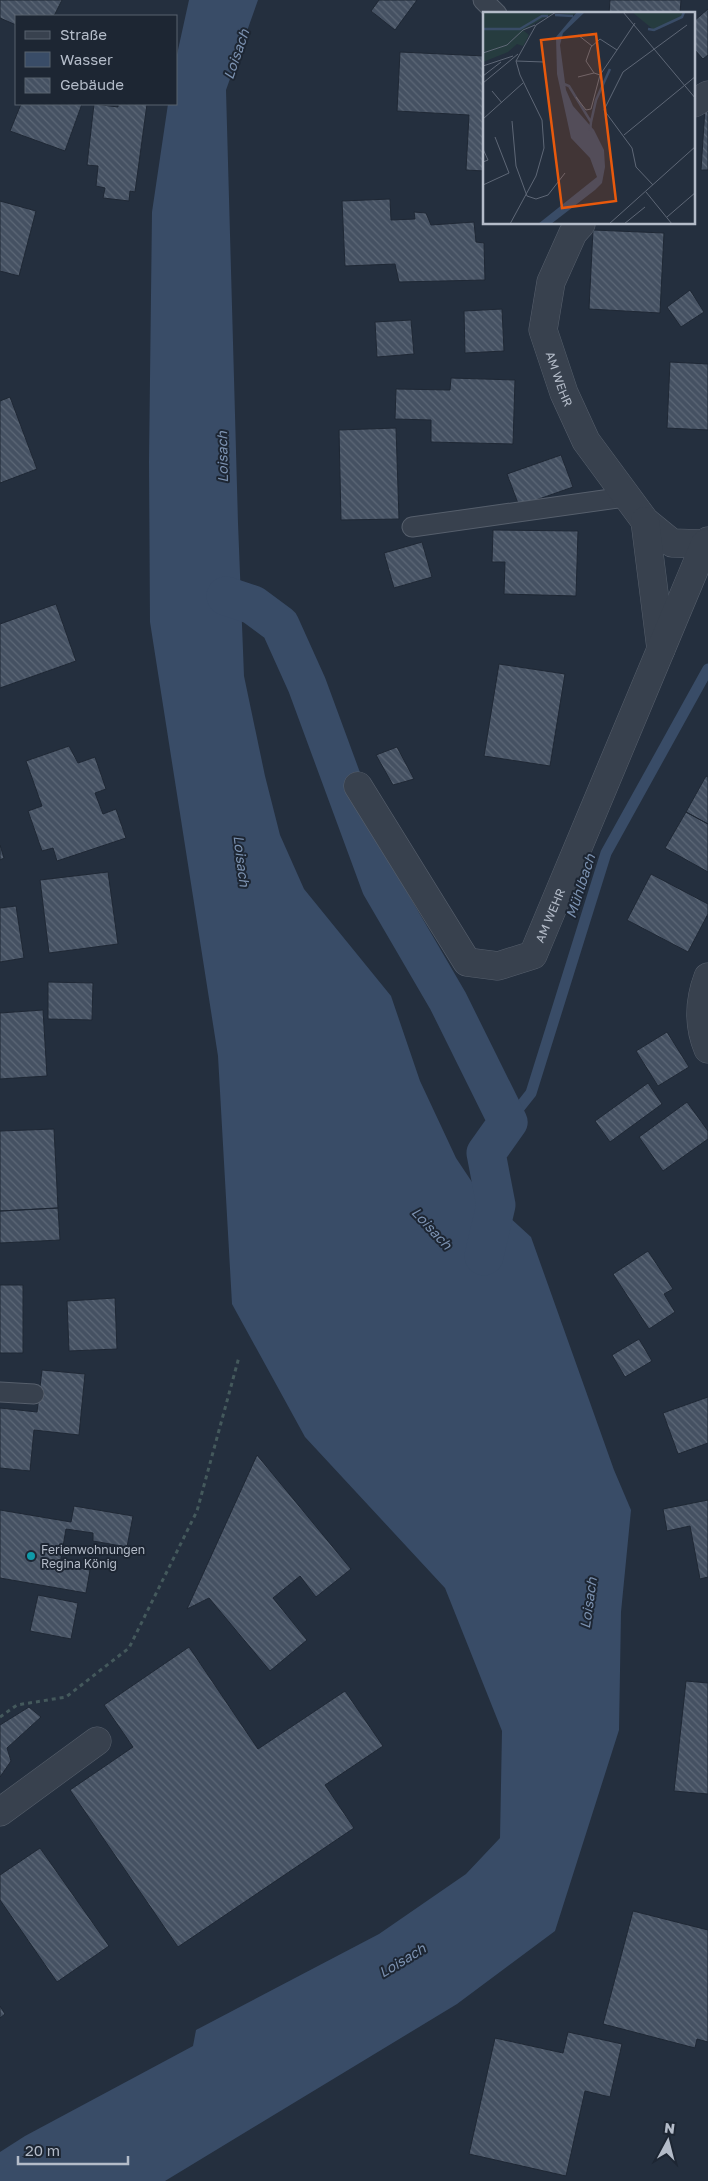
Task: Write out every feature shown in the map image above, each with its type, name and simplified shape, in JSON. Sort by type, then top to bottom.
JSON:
[{"type":"street","points":[[696,102],[708,95]]},
{"type":"street","name":"AM WEHR","points":[[358,786],[467,962],[498,966],[533,955],[706,542],[672,543],[645,522],[625,498],[586,442],[564,393],[544,330],[551,282],[573,233],[580,225]]},
{"type":"street","name":"AM WEHR","points":[[645,522],[661,650]]},
{"type":"street","points":[[708,977],[702,994],[701,1032],[708,1049]]},
{"type":"street","points":[[0,1812],[32,1791],[97,1741]]},
{"type":"lane","points":[[483,0],[494,12]]},
{"type":"lane","points":[[412,527],[625,498]]},
{"type":"lane","points":[[0,1392],[34,1394]]},
{"type":"path","points":[[0,1717],[17,1705],[66,1697],[129,1648],[197,1511],[238,1357]]},
{"type":"water","name":"Loisach","points":[[189,0],[258,0],[226,90],[244,676],[265,776],[280,835],[304,889],[391,996],[420,1081],[456,1158],[474,1185],[531,1237],[614,1470],[631,1510],[621,1612],[619,1730],[555,1931],[457,2004],[165,2181],[0,2181],[0,2152],[25,2136],[193,2046],[196,2030],[379,1934],[466,1874],[500,1838],[502,1731],[445,1588],[305,1437],[232,1304],[218,1056],[150,622],[149,462],[152,212],[168,105],[178,105],[178,50]]},
{"type":"building","points":[[0,0],[62,0],[54,15],[15,15],[15,25],[0,18]]},
{"type":"building","points":[[379,0],[417,0],[395,30],[371,11]]},
{"type":"building","points":[[610,0],[681,0],[680,12],[609,12]]},
{"type":"building","points":[[708,9],[708,55],[703,59],[696,51],[696,19]]},
{"type":"building","points":[[400,52],[483,56],[483,171],[466,170],[469,115],[397,111]]},
{"type":"building","points":[[21,105],[82,105],[65,151],[10,131]]},
{"type":"building","points":[[94,105],[118,107],[118,105],[147,105],[135,192],[130,191],[129,201],[103,198],[105,188],[96,186],[98,166],[87,165]]},
{"type":"building","points":[[705,108],[708,109],[708,170],[701,170]]},
{"type":"building","points":[[390,199],[391,220],[415,219],[414,212],[426,213],[431,225],[474,222],[476,242],[484,243],[485,280],[399,282],[395,264],[345,266],[342,201]]},
{"type":"building","points":[[0,201],[36,211],[19,276],[0,271]]},
{"type":"building","points":[[593,230],[664,233],[660,313],[589,309]]},
{"type":"building","points":[[690,290],[704,312],[681,327],[667,307]]},
{"type":"building","points":[[502,309],[504,351],[465,353],[464,311]]},
{"type":"building","points":[[411,320],[414,354],[377,357],[375,322]]},
{"type":"building","points":[[670,362],[708,364],[708,430],[667,428]]},
{"type":"building","points":[[451,378],[515,380],[513,444],[431,442],[431,420],[395,419],[396,389],[450,390]]},
{"type":"building","points":[[10,397],[37,469],[0,483],[0,401]]},
{"type":"building","points":[[396,428],[399,519],[341,520],[339,430]]},
{"type":"building","points":[[561,455],[573,487],[519,506],[507,474]]},
{"type":"building","points":[[493,530],[578,531],[576,596],[504,594],[505,562],[492,562]]},
{"type":"building","points":[[422,542],[432,577],[394,588],[384,553]]},
{"type":"building","points":[[56,604],[76,661],[0,688],[0,624]]},
{"type":"building","points":[[499,664],[565,674],[550,766],[484,756]]},
{"type":"building","points":[[69,746],[78,763],[95,757],[106,789],[95,793],[103,814],[116,809],[126,838],[57,861],[53,848],[42,851],[28,811],[42,806],[26,761]]},
{"type":"building","points":[[397,747],[414,779],[393,785],[376,755]]},
{"type":"building","points":[[706,776],[708,777],[708,824],[686,812]]},
{"type":"building","points":[[686,812],[708,824],[708,872],[665,848]]},
{"type":"building","points":[[0,845],[4,858],[0,860]]},
{"type":"building","points":[[108,872],[118,944],[49,953],[40,880]]},
{"type":"building","points":[[651,874],[708,904],[708,914],[688,952],[627,920]]},
{"type":"building","points":[[16,906],[24,958],[0,962],[0,908]]},
{"type":"building","points":[[48,982],[93,983],[92,1020],[48,1019]]},
{"type":"building","points":[[43,1010],[47,1076],[0,1079],[0,1013]]},
{"type":"building","points":[[667,1032],[689,1067],[658,1086],[636,1051]]},
{"type":"building","points":[[648,1083],[662,1104],[610,1142],[595,1121]]},
{"type":"building","points":[[687,1102],[708,1131],[708,1139],[663,1171],[639,1137]]},
{"type":"building","points":[[54,1129],[58,1208],[0,1211],[0,1131]]},
{"type":"building","points":[[58,1208],[60,1240],[0,1243],[0,1211]]},
{"type":"building","points":[[648,1251],[673,1289],[664,1294],[675,1312],[649,1329],[613,1274]]},
{"type":"building","points":[[0,1285],[23,1285],[23,1353],[0,1353]]},
{"type":"building","points":[[115,1298],[117,1349],[69,1351],[67,1301]]},
{"type":"building","points":[[639,1339],[652,1361],[625,1377],[612,1355]]},
{"type":"building","points":[[42,1370],[85,1374],[79,1435],[34,1430],[30,1471],[0,1468],[0,1408],[37,1412]]},
{"type":"building","points":[[708,1397],[708,1443],[678,1454],[663,1413]]},
{"type":"building","points":[[257,1455],[351,1569],[316,1597],[300,1576],[273,1598],[307,1640],[270,1671],[209,1598],[187,1609]]},
{"type":"building","points":[[708,1500],[708,1577],[700,1579],[690,1526],[667,1531],[663,1509]]},
{"type":"building","name":"Ferienwohnungen Regina König","points":[[74,1506],[133,1516],[127,1547],[93,1541],[93,1533],[66,1529],[60,1564],[90,1570],[86,1593],[0,1578],[0,1510],[71,1522]]},
{"type":"building","points":[[38,1595],[78,1603],[71,1639],[30,1631]]},
{"type":"building","points":[[189,1647],[258,1749],[345,1691],[383,1746],[325,1785],[354,1828],[178,1947],[70,1790],[133,1747],[104,1705]]},
{"type":"building","points":[[686,1681],[708,1683],[708,1794],[674,1791]]},
{"type":"building","points":[[29,1707],[41,1717],[7,1748],[11,1761],[0,1777],[0,1725]]},
{"type":"building","points":[[40,1848],[109,1946],[57,1982],[0,1900],[0,1875]]},
{"type":"building","points":[[633,1911],[708,1930],[708,2042],[697,2039],[695,2048],[603,2024]]},
{"type":"building","points":[[0,2006],[5,2014],[0,2018]]},
{"type":"building","points":[[568,2032],[622,2044],[610,2097],[585,2091],[566,2176],[469,2154],[495,2038],[563,2053]]},
{"type":"waterway","points":[[226,596],[253,605],[280,625],[307,685],[381,886],[448,1001],[508,1122],[486,1153],[496,1205],[484,1256]]},
{"type":"waterway","name":"Mühlbach","points":[[508,1122],[531,1093],[606,853],[708,669]]},
{"type":"place","name":"Ferienwohnungen Regina König","points":[[31,1556]]}]
